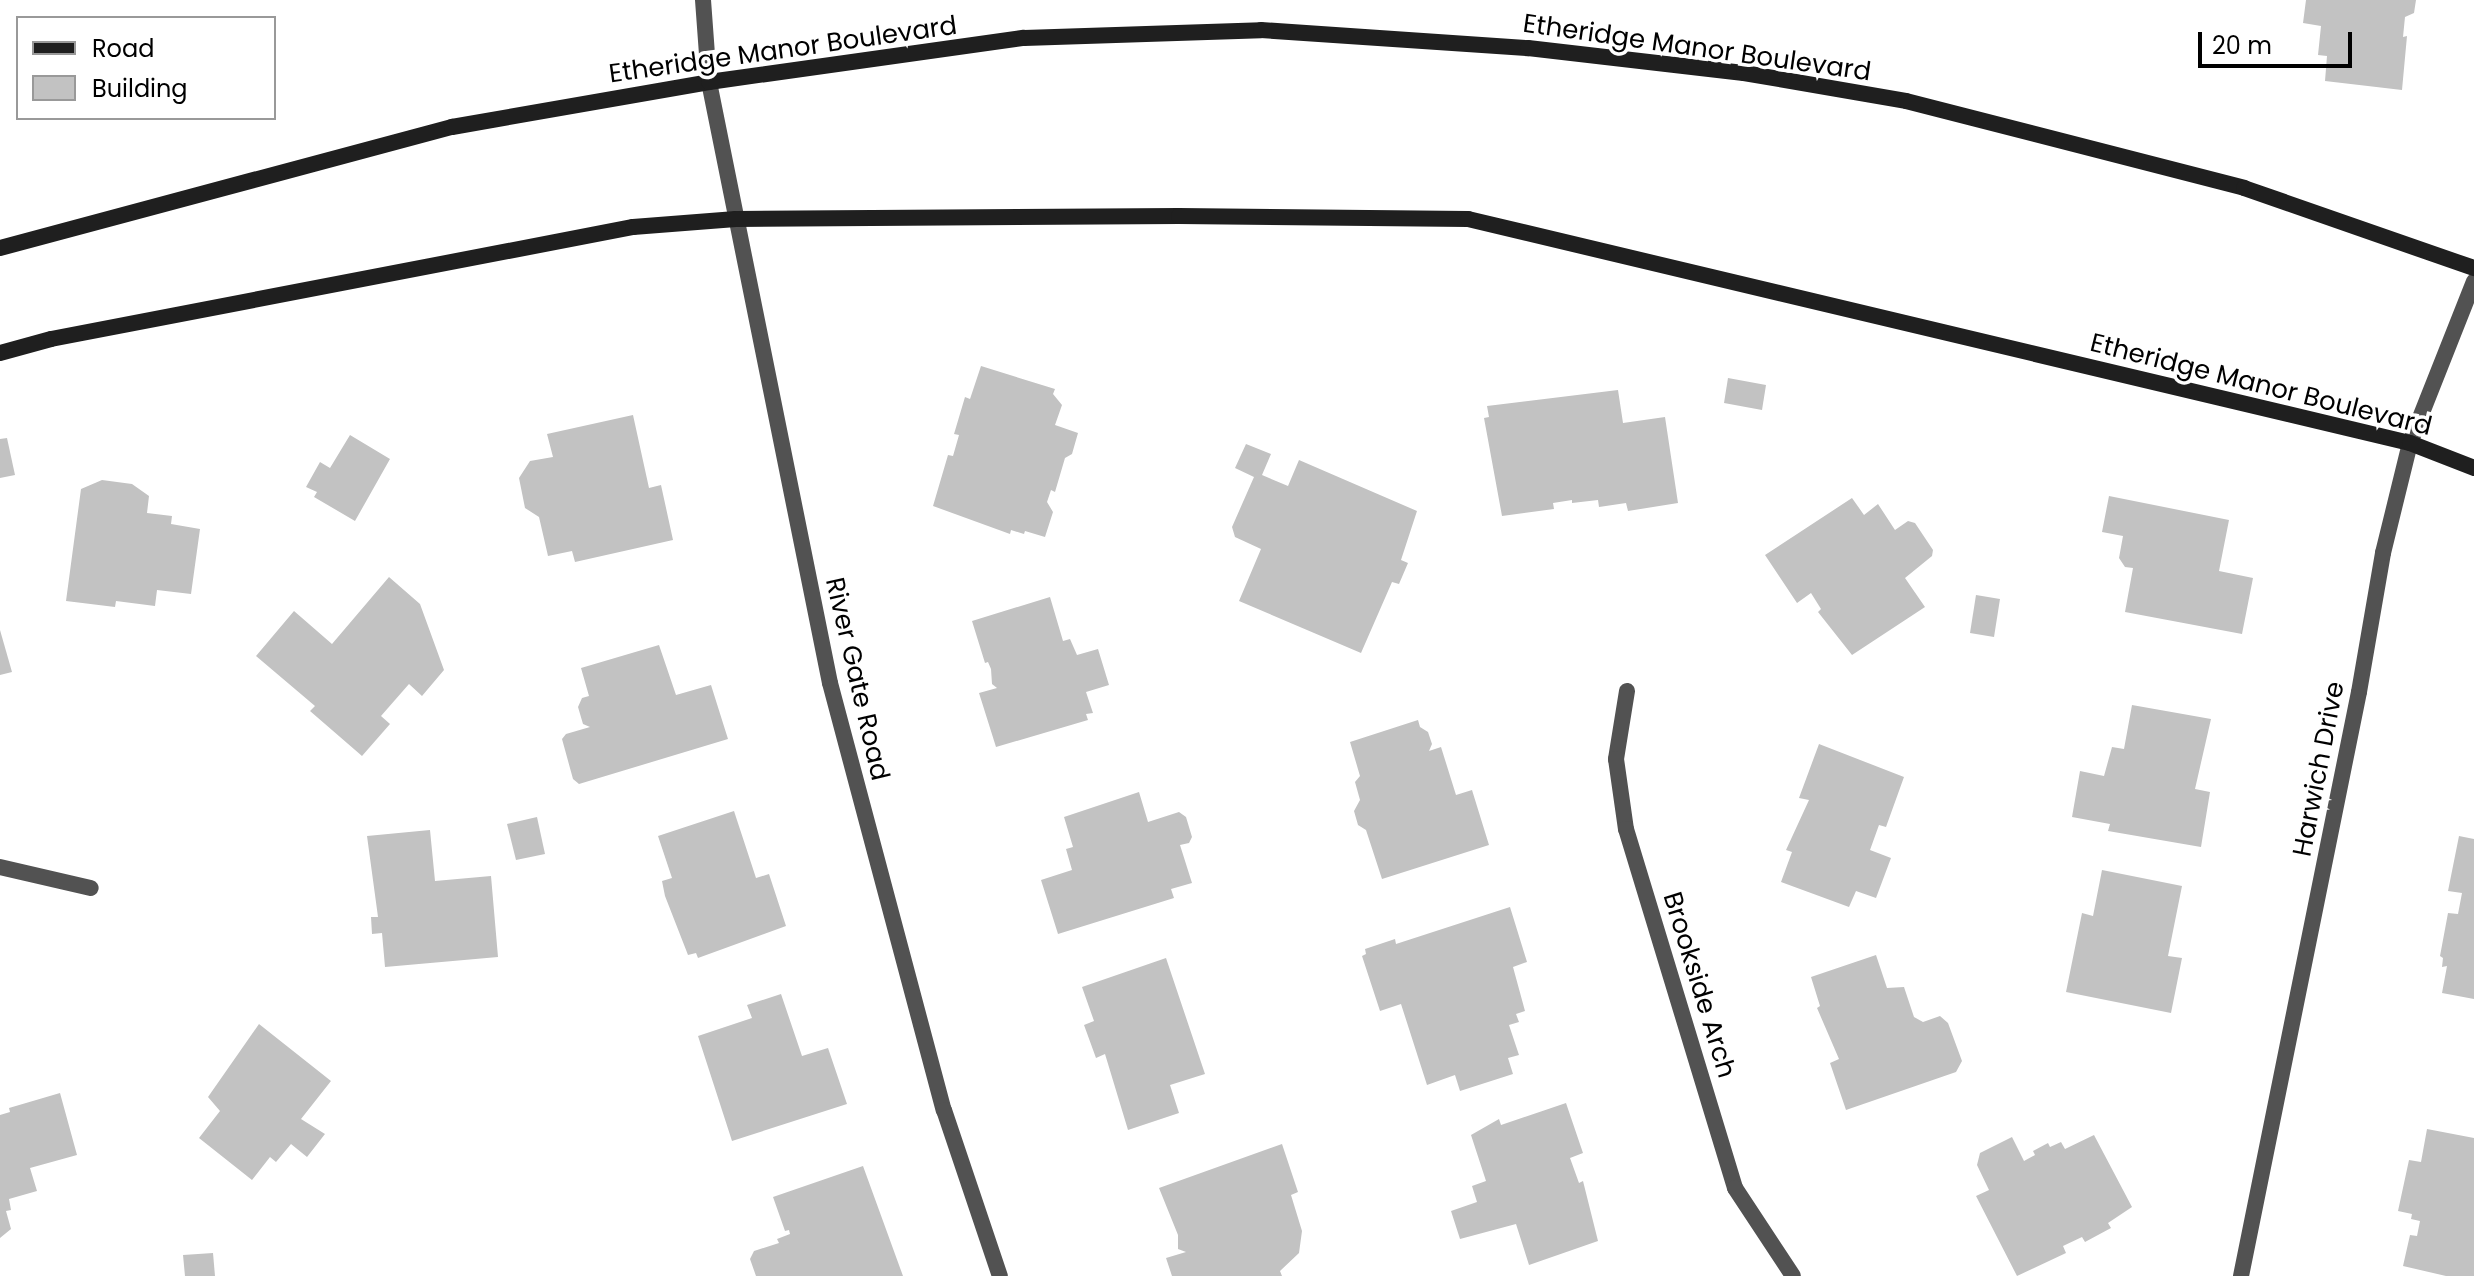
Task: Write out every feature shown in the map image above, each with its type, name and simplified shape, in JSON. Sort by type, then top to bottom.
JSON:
[{"type":"main road","name":"Etheridge Manor Boulevard","points":[[0,248],[452,127],[709,82],[1024,38],[1261,30],[1528,48],[1744,73],[1906,101],[2244,188],[2474,268]]},
{"type":"main road","name":"Etheridge Manor Boulevard","points":[[0,353],[51,339],[618,230],[736,219],[1179,216],[1468,219],[2410,443],[2474,468]]},
{"type":"street","name":"River Gate Road","points":[[703,0],[709,82],[830,683],[944,1110],[1000,1276]]},
{"type":"street","name":"Harwich Drive","points":[[2241,1276],[2359,692],[2383,553],[2410,443],[2474,281]]},
{"type":"street","name":"Brookside Arch","points":[[1627,691],[1616,759],[1626,829],[1735,1188],[1793,1276]]},
{"type":"street","points":[[0,867],[91,888]]},
{"type":"building","points":[[2306,0],[2416,0],[2414,13],[2405,17],[2403,37],[2407,36],[2402,90],[2325,81],[2327,56],[2318,55],[2321,26],[2303,23]]},
{"type":"building","points":[[981,366],[1055,389],[1053,394],[1062,405],[1055,425],[1078,433],[1072,454],[1065,458],[1055,492],[1051,490],[1047,502],[1053,512],[1045,537],[1025,531],[1024,534],[1011,530],[1010,534],[933,506],[948,455],[953,456],[959,435],[954,434],[965,397],[970,399]]},
{"type":"building","points":[[1728,378],[1766,385],[1762,410],[1724,403]]},
{"type":"building","points":[[1618,390],[1623,423],[1665,417],[1678,503],[1628,511],[1626,503],[1599,507],[1598,500],[1572,503],[1572,500],[1553,503],[1554,509],[1502,516],[1484,418],[1489,417],[1487,406]]},
{"type":"building","points":[[633,415],[649,488],[661,485],[673,540],[575,562],[572,551],[548,556],[539,517],[525,508],[519,478],[530,461],[553,457],[547,434]]},
{"type":"building","points":[[350,435],[390,459],[355,521],[314,497],[317,492],[306,487],[320,462],[330,468]]},
{"type":"building","points":[[7,438],[15,475],[0,478],[0,439]]},
{"type":"building","points":[[1246,444],[1271,454],[1262,475],[1288,486],[1299,460],[1417,511],[1401,560],[1408,563],[1399,584],[1392,582],[1361,653],[1239,601],[1261,549],[1235,537],[1232,527],[1254,477],[1235,468]]},
{"type":"building","points":[[102,480],[132,484],[149,496],[147,513],[172,516],[171,524],[200,529],[191,594],[157,590],[155,606],[116,601],[115,607],[66,601],[81,489]]},
{"type":"building","points":[[2109,496],[2229,520],[2219,571],[2253,578],[2242,634],[2125,612],[2133,568],[2125,567],[2119,558],[2123,536],[2102,532]]},
{"type":"building","points":[[1852,498],[1864,515],[1878,504],[1895,530],[1908,521],[1915,523],[1933,550],[1932,556],[1905,578],[1925,607],[1852,655],[1818,612],[1821,609],[1811,593],[1797,603],[1765,555]]},
{"type":"building","points":[[389,577],[420,604],[444,670],[422,696],[409,684],[381,716],[390,724],[362,756],[310,711],[315,706],[256,656],[294,611],[332,644]]},
{"type":"building","points":[[1976,595],[2000,599],[1994,637],[1970,633]]},
{"type":"building","points":[[1050,597],[1063,641],[1070,639],[1077,655],[1098,649],[1109,685],[1086,692],[1093,713],[1086,714],[1088,720],[996,747],[979,693],[997,688],[992,684],[991,669],[988,662],[985,663],[972,621]]},
{"type":"building","points":[[0,630],[12,672],[0,675]]},
{"type":"building","points":[[659,645],[676,695],[711,685],[728,739],[579,784],[573,779],[562,739],[566,734],[590,727],[583,724],[578,707],[582,698],[589,696],[581,668]]},
{"type":"building","points":[[2132,705],[2211,719],[2195,789],[2210,792],[2201,847],[2108,831],[2110,824],[2072,817],[2080,771],[2104,776],[2112,747],[2124,749]]},
{"type":"building","points":[[1418,720],[1420,727],[1428,732],[1432,744],[1429,751],[1441,747],[1456,795],[1472,790],[1489,845],[1382,879],[1366,830],[1358,825],[1354,811],[1360,800],[1355,782],[1360,776],[1350,742]]},
{"type":"building","points":[[1819,744],[1904,777],[1886,827],[1879,825],[1870,850],[1891,858],[1876,898],[1856,891],[1849,907],[1781,882],[1792,852],[1786,850],[1809,800],[1799,798]]},
{"type":"building","points":[[1139,792],[1148,822],[1179,812],[1186,817],[1192,837],[1189,843],[1180,845],[1192,883],[1171,889],[1174,898],[1058,934],[1041,880],[1072,870],[1066,849],[1073,847],[1064,817]]},
{"type":"building","points":[[734,811],[756,878],[769,874],[786,926],[698,958],[696,953],[688,955],[665,896],[662,881],[672,878],[658,836]]},
{"type":"building","points":[[537,817],[545,854],[516,860],[507,824]]},
{"type":"building","points":[[430,830],[435,881],[491,876],[498,957],[385,967],[382,933],[372,934],[371,917],[378,917],[367,836]]},
{"type":"building","points":[[2459,836],[2474,839],[2474,999],[2442,993],[2447,966],[2442,967],[2443,958],[2440,956],[2448,913],[2458,914],[2462,893],[2448,891]]},
{"type":"building","points":[[2102,870],[2182,886],[2168,956],[2182,958],[2171,1013],[2066,992],[2082,913],[2093,916]]},
{"type":"building","points":[[1510,907],[1527,962],[1513,967],[1525,1011],[1516,1014],[1519,1022],[1509,1025],[1519,1055],[1508,1058],[1513,1074],[1460,1091],[1455,1075],[1427,1085],[1401,1004],[1380,1011],[1362,956],[1366,954],[1365,949],[1395,939],[1396,944]]},
{"type":"building","points":[[1876,955],[1887,988],[1904,987],[1914,1017],[1923,1022],[1940,1016],[1948,1023],[1962,1061],[1956,1072],[1846,1110],[1830,1063],[1839,1059],[1817,1008],[1820,1006],[1811,977]]},
{"type":"building","points":[[1166,958],[1205,1074],[1170,1085],[1179,1113],[1128,1130],[1105,1054],[1096,1058],[1084,1025],[1094,1021],[1082,987]]},
{"type":"building","points":[[781,994],[802,1056],[828,1048],[847,1104],[732,1141],[698,1036],[752,1018],[747,1005]]},
{"type":"building","points":[[259,1024],[331,1081],[301,1119],[325,1134],[307,1157],[291,1144],[276,1162],[270,1157],[252,1180],[199,1138],[220,1111],[208,1097]]},
{"type":"building","points":[[60,1093],[77,1155],[30,1168],[37,1191],[9,1199],[11,1210],[6,1211],[11,1229],[0,1238],[0,1115],[10,1112],[9,1108]]},
{"type":"building","points":[[1566,1103],[1583,1153],[1570,1158],[1579,1183],[1583,1181],[1598,1241],[1529,1265],[1516,1224],[1460,1239],[1451,1211],[1477,1202],[1472,1186],[1486,1181],[1471,1135],[1499,1119],[1501,1125]]},
{"type":"building","points":[[2427,1129],[2474,1138],[2474,1276],[2446,1276],[2403,1266],[2410,1235],[2417,1236],[2420,1221],[2411,1219],[2412,1214],[2398,1211],[2409,1160],[2421,1162]]},
{"type":"building","points":[[2094,1135],[2132,1207],[2108,1223],[2111,1228],[2085,1242],[2082,1237],[2063,1246],[2066,1253],[2017,1276],[1976,1196],[1989,1190],[1977,1165],[1980,1153],[2012,1137],[2024,1161],[2035,1155],[2033,1151],[2048,1143],[2050,1147],[2061,1142],[2065,1149]]},
{"type":"building","points":[[1282,1144],[1298,1192],[1291,1195],[1302,1231],[1299,1253],[1280,1271],[1282,1276],[1172,1276],[1166,1258],[1186,1252],[1178,1249],[1178,1235],[1159,1188]]},
{"type":"building","points":[[863,1166],[903,1276],[756,1276],[750,1259],[754,1251],[779,1243],[777,1239],[790,1234],[789,1230],[785,1231],[773,1197]]},
{"type":"building","points":[[213,1253],[215,1276],[185,1276],[183,1255]]}]
